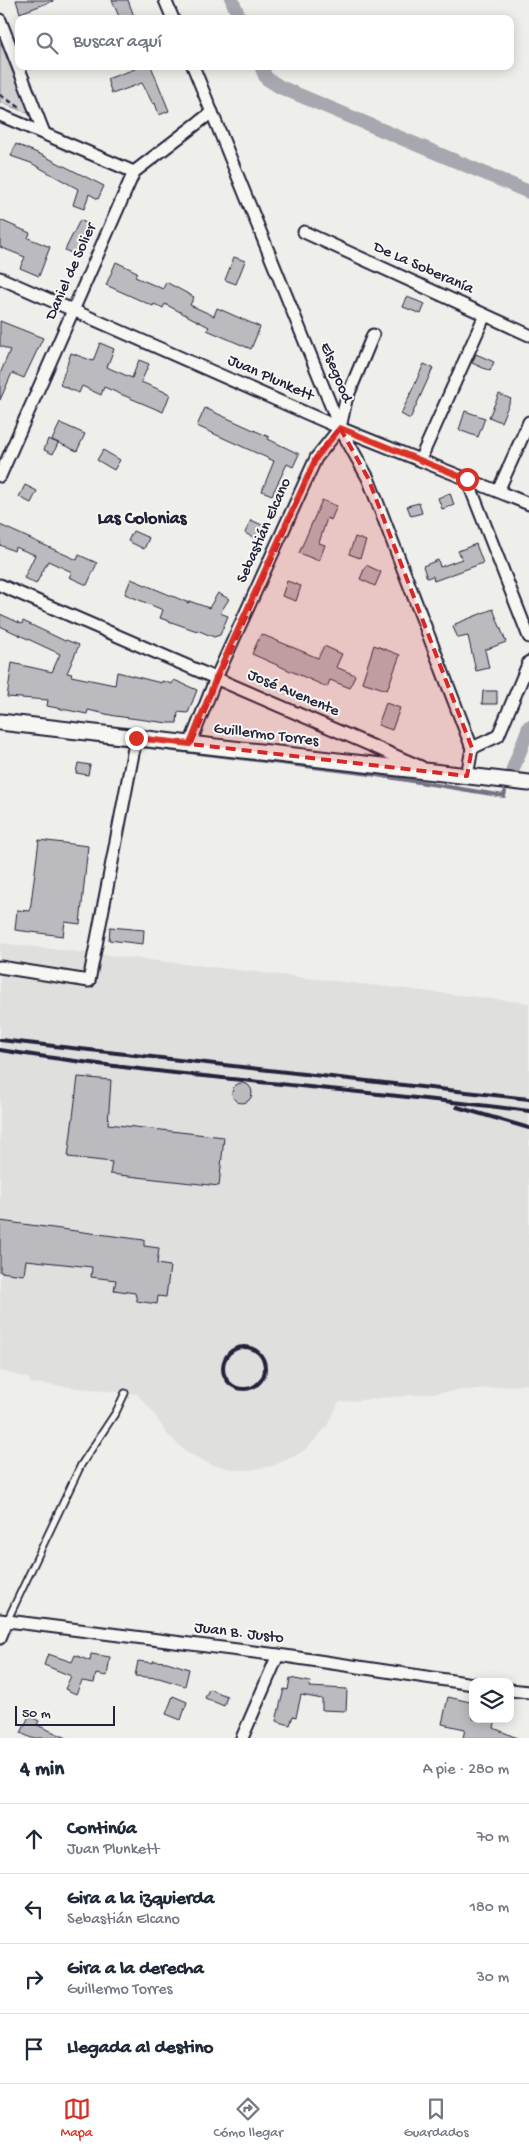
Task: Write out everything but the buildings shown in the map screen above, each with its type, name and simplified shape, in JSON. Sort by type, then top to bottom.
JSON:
[{"type":"main road","name":"Guillermo Torres","points":[[0,722],[529,783]]},
{"type":"street","points":[[166,0],[172,15]]},
{"type":"street","points":[[0,20],[15,59]]},
{"type":"street","points":[[19,70],[44,133]]},
{"type":"street","name":"Elsegood","points":[[195,70],[340,428],[368,478],[472,748]]},
{"type":"street","name":"Daniel de Solier","points":[[0,476],[134,172],[212,112]]},
{"type":"street","points":[[0,115],[134,172]]},
{"type":"street","name":"De La Soberanía","points":[[304,232],[529,335]]},
{"type":"street","name":"Juan Plunkett","points":[[0,278],[340,428],[529,504]]},
{"type":"street","points":[[420,460],[485,315]]},
{"type":"street","name":"Sebastián Elcano","points":[[190,744],[216,678],[316,458],[340,428],[346,400],[373,334]]},
{"type":"street","points":[[498,491],[529,422]]},
{"type":"street","points":[[467,479],[529,637]]},
{"type":"street","name":"José Avenente","points":[[0,585],[435,773]]},
{"type":"street","points":[[467,776],[472,748],[498,736],[529,662]]},
{"type":"street","points":[[0,967],[89,981],[136,738]]},
{"type":"street","points":[[0,1638],[4,1621]]},
{"type":"street","name":"Juan B. Justo","points":[[4,1621],[278,1655],[469,1683]]},
{"type":"street","points":[[242,1738],[278,1655]]},
{"type":"street","points":[[514,1690],[529,1692]]},
{"type":"lane","points":[[4,1621],[81,1465],[116,1412],[125,1393]]},
{"type":"path","points":[[0,95],[23,109]]},
{"type":"highlighted area","points":[[340,428],[368,478],[472,748],[467,776],[190,744],[316,458]]},
{"type":"shaded area","points":[[0,42],[30,114],[0,102]]},
{"type":"shaded area","points":[[0,943],[529,1003],[529,1384],[339,1402],[327,1426],[299,1454],[273,1466],[236,1470],[210,1464],[186,1452],[167,1434],[153,1412],[137,1394],[31,1383],[28,1378],[0,1371]]},
{"type":"waterway","points":[[232,0],[238,15]]},
{"type":"waterway","points":[[263,70],[266,78],[280,87],[529,192]]},
{"type":"waterway","points":[[513,769],[529,727]]},
{"type":"waterway","points":[[67,737],[370,774],[504,796],[505,792]]},
{"type":"railway","points":[[0,1040],[529,1099]]},
{"type":"railway","points":[[0,1050],[198,1076],[529,1111]]},
{"type":"railway","points":[[457,1107],[529,1128]]},
{"type":"railway","points":[[244,1347],[259,1353],[265,1368],[259,1383],[244,1389],[229,1383],[223,1368],[229,1353],[244,1347]]},
{"type":"district","name":"Las Colonias","points":[[142,519]]},
{"type":"route","points":[[136,738],[190,744],[216,678],[316,458],[340,428],[467,479]]}]
